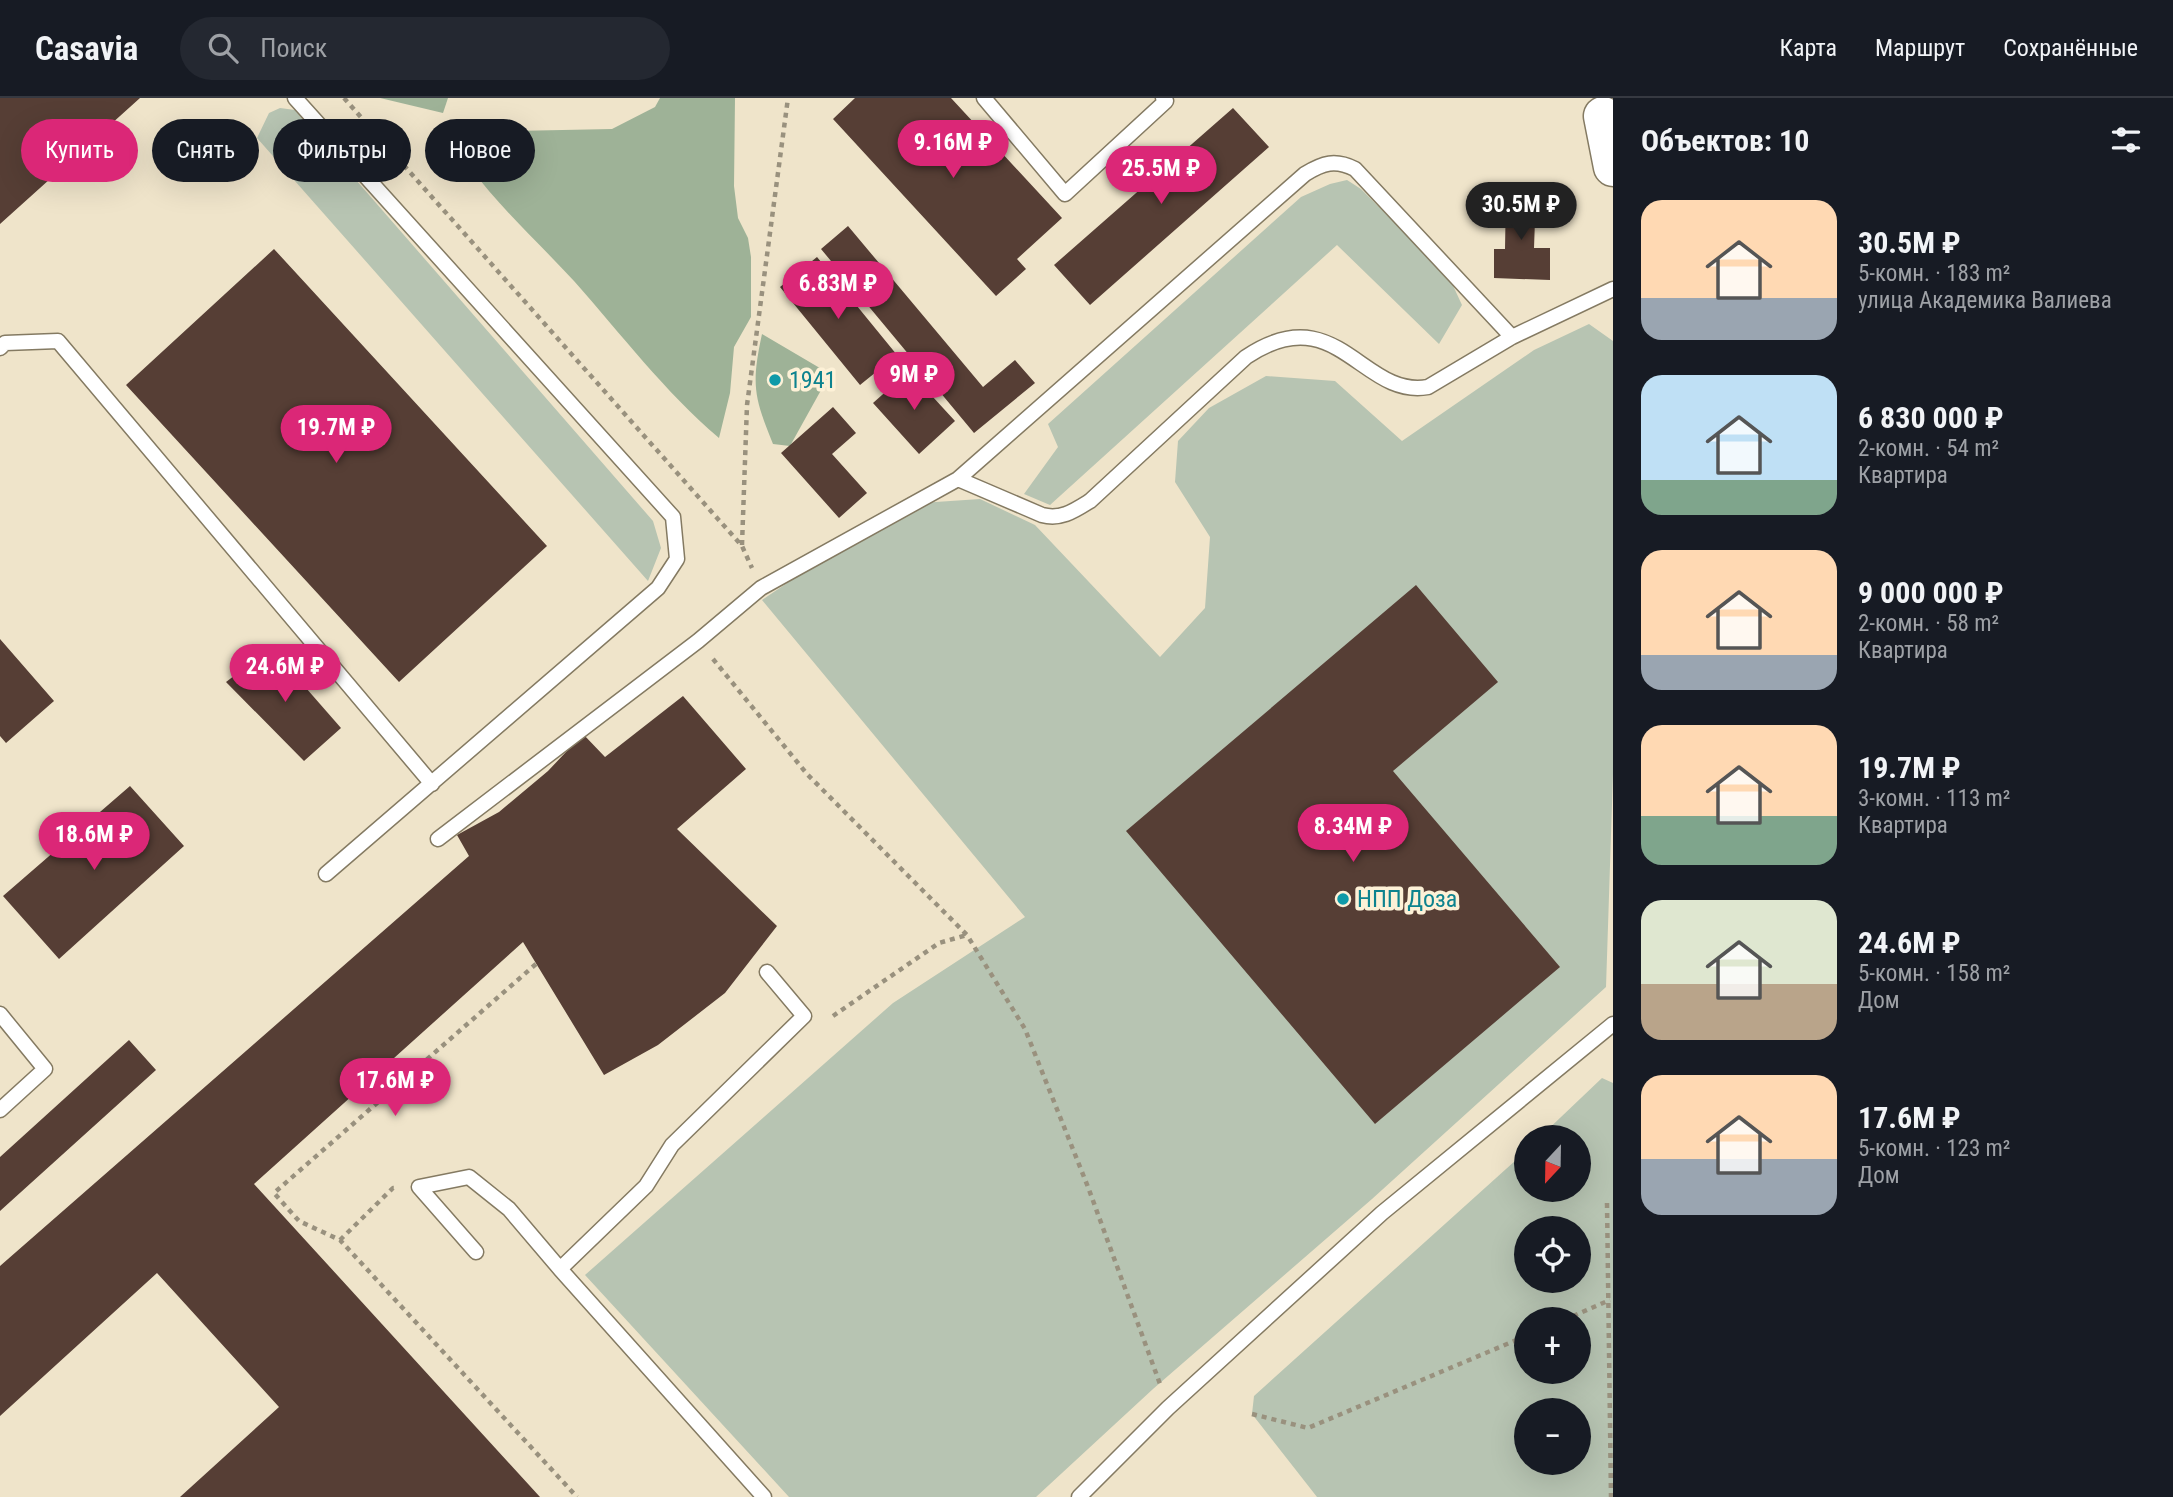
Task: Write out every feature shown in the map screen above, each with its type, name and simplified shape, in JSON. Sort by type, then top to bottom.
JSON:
[{"type":"street","points":[[1604,114],[1613,166]]},
{"type":"lane","points":[[295,98],[673,517],[677,559],[658,588],[327,874]]},
{"type":"lane","points":[[984,98],[1065,194],[1166,101],[1163,98]]},
{"type":"lane","points":[[438,839],[698,641],[761,587],[958,479],[1305,174],[1327,162],[1342,162],[1355,169],[1512,337]]},
{"type":"lane","points":[[958,479],[1042,515],[1053,518],[1067,515],[1090,502],[1246,357],[1263,345],[1282,339],[1309,337],[1326,342],[1383,376],[1417,389],[1428,387],[1512,337],[1613,289]]},
{"type":"lane","points":[[0,348],[5,343],[58,341],[432,783]]},
{"type":"lane","points":[[561,1269],[646,1186],[672,1145],[804,1016],[767,972]]},
{"type":"lane","points":[[0,1014],[45,1069],[0,1110]]},
{"type":"lane","points":[[1079,1497],[1168,1408],[1382,1213],[1613,1024]]},
{"type":"lane","points":[[476,1252],[419,1187],[469,1177],[509,1209],[764,1497]]},
{"type":"path","points":[[344,98],[742,546],[761,587]]},
{"type":"path","points":[[742,546],[747,405],[788,98]]},
{"type":"path","points":[[698,641],[807,774],[967,935],[1025,1029],[1088,1187],[1168,1408]]},
{"type":"path","points":[[833,1016],[939,943],[967,935]]},
{"type":"path","points":[[340,1240],[393,1188],[419,1187]]},
{"type":"path","points":[[1607,1203],[1611,1497]]},
{"type":"path","points":[[1591,1308],[1610,1300]]},
{"type":"path","points":[[1252,1414],[1308,1428],[1514,1341]]},
{"type":"green space","points":[[380,98],[448,98],[443,113]]},
{"type":"green space","points":[[660,98],[735,98],[734,186],[738,218],[748,238],[751,257],[751,317],[734,347],[730,393],[719,438],[662,382],[574,281],[520,226],[482,182],[535,182],[535,131],[612,129],[655,107]]},
{"type":"green space","points":[[280,108],[295,110],[303,119],[273,119],[273,156],[259,140],[259,134],[269,113]]},
{"type":"green space","points":[[1347,180],[1361,189],[1449,277],[1462,305],[1439,344],[1337,245],[1050,505],[1024,494],[1058,447],[1048,424],[1301,197],[1330,184]]},
{"type":"green space","points":[[296,182],[358,182],[653,521],[661,548],[648,581]]},
{"type":"green space","points":[[1589,324],[1613,341],[1613,774],[1606,987],[1372,1199],[1153,1389],[1036,1497],[789,1497],[585,1275],[893,1003],[1025,917],[762,600],[864,531],[921,503],[980,499],[1035,525],[1160,657],[1205,608],[1210,537],[1175,482],[1178,441],[1209,408],[1266,376],[1335,381],[1402,441],[1534,350]]},
{"type":"green space","points":[[762,334],[830,374],[790,446],[773,444],[758,402],[756,366]]},
{"type":"green space","points":[[1602,1078],[1613,1083],[1613,1497],[1317,1497],[1252,1414],[1254,1396],[1514,1162],[1514,1202],[1591,1202],[1591,1125],[1553,1125]]},
{"type":"building","points":[[0,98],[140,98],[117,119],[21,119],[21,182],[47,182],[0,224]]},
{"type":"building","points":[[855,98],[951,98],[1062,218],[1017,259],[1026,269],[996,296],[833,119]]},
{"type":"building","points":[[1233,108],[1269,147],[1090,305],[1054,265]]},
{"type":"building","points":[[1506,192],[1536,192],[1534,248],[1550,248],[1550,280],[1494,278],[1494,249],[1505,249]]},
{"type":"building","points":[[848,226],[983,387],[1015,360],[1035,383],[974,433],[821,249]]},
{"type":"building","points":[[274,249],[547,546],[399,682],[126,385]]},
{"type":"building","points":[[817,257],[897,355],[860,385],[780,287]]},
{"type":"building","points":[[909,371],[955,421],[919,454],[873,403]]},
{"type":"building","points":[[833,407],[856,433],[832,454],[867,493],[839,518],[781,453]]},
{"type":"building","name":"НПП Доза","points":[[1416,585],[1498,682],[1393,771],[1560,967],[1375,1124],[1126,831]]},
{"type":"building","points":[[0,639],[54,701],[6,743],[0,736]]},
{"type":"building","points":[[271,648],[341,728],[304,761],[226,682]]},
{"type":"building","points":[[683,696],[746,769],[677,829],[777,926],[725,993],[658,1045],[604,1075],[523,942],[254,1184],[540,1497],[180,1497],[279,1407],[157,1273],[0,1416],[0,1266],[469,856],[457,835],[499,812],[548,771],[583,734],[605,757]]},
{"type":"building","points":[[130,786],[184,846],[59,959],[3,896]]},
{"type":"building","points":[[129,1040],[156,1070],[0,1211],[0,1157]]},
{"type":"place","name":"1941","points":[[775,380]]},
{"type":"place","name":"НПП Доза","points":[[1343,899]]}]
